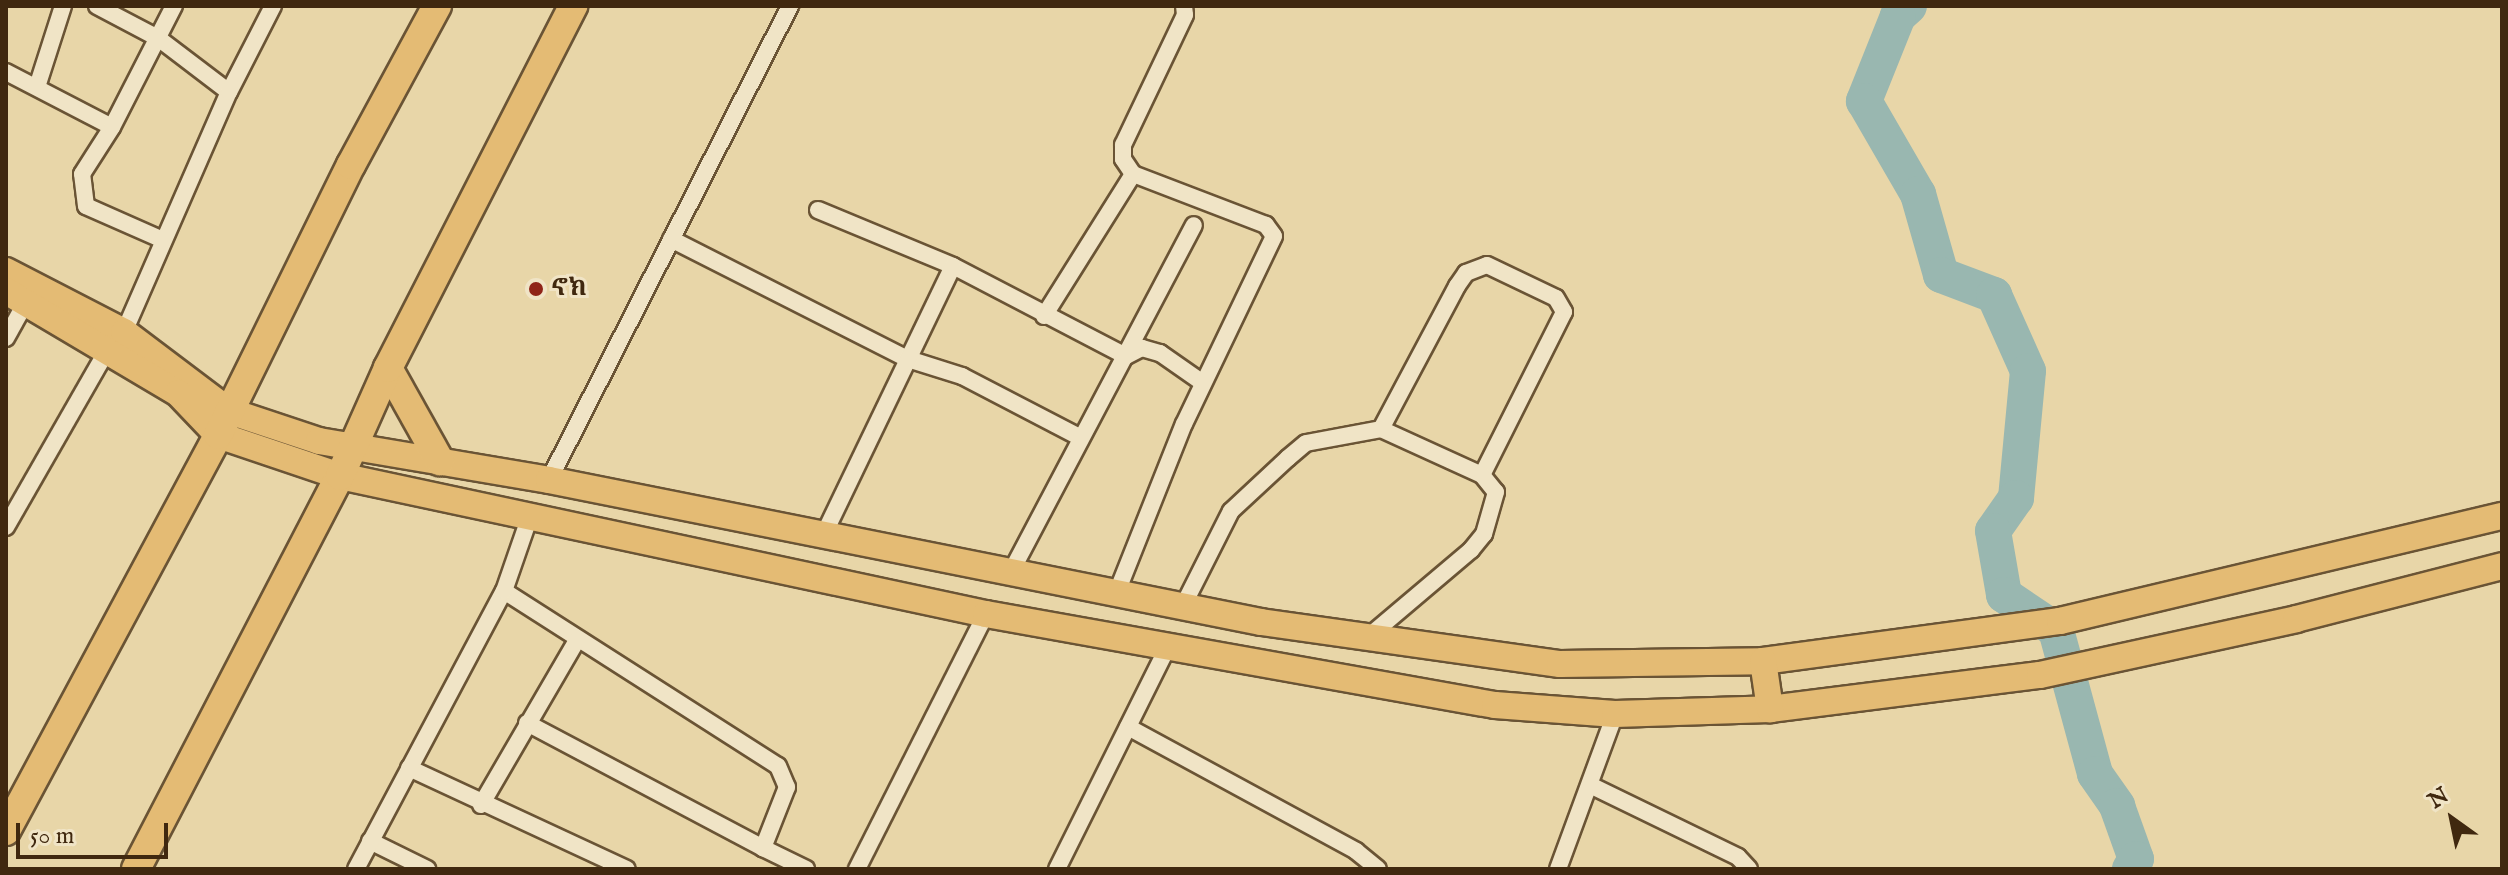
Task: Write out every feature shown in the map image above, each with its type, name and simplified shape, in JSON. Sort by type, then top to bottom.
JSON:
[{"type":"highway","points":[[10,812],[223,423],[437,6]]},
{"type":"highway","points":[[136,869],[340,476],[388,368],[573,6]]},
{"type":"highway","points":[[388,368],[440,461]]},
{"type":"main road","points":[[6,271],[116,342],[223,423],[340,476],[986,614],[1495,705],[1615,714],[1770,709],[2040,675],[2081,668],[2502,566]]},
{"type":"main road","points":[[16,296],[116,342]]},
{"type":"main road","points":[[223,423],[352,448],[549,480],[1183,606],[1367,638],[1560,664],[1763,661],[2060,621],[2502,516]]},
{"type":"main road","points":[[1042,625],[1052,582]]},
{"type":"main road","points":[[1763,661],[1770,709]]},
{"type":"street","points":[[37,87],[63,6]]},
{"type":"street","points":[[97,6],[158,38],[229,92]]},
{"type":"street","points":[[163,240],[86,206],[82,174],[112,127],[174,6]]},
{"type":"street","points":[[6,527],[11,505],[116,342],[229,92],[273,6]]},
{"type":"street","points":[[549,480],[790,6]]},
{"type":"street","points":[[1117,592],[1203,383],[1271,243],[1272,230],[1133,174],[1123,159],[1123,145],[1185,15],[1184,6]]},
{"type":"street","points":[[6,72],[112,127]]},
{"type":"street","points":[[1044,316],[1133,174]]},
{"type":"street","points":[[818,210],[953,266],[1126,356]]},
{"type":"street","points":[[1011,572],[1079,437],[1126,356],[1194,225]]},
{"type":"street","points":[[671,239],[908,359],[962,376],[1079,437]]},
{"type":"street","points":[[1381,429],[1457,286],[1466,273],[1487,265],[1556,298],[1564,312],[1482,475]]},
{"type":"street","points":[[824,534],[953,266]]},
{"type":"street","points":[[6,338],[16,296]]},
{"type":"street","points":[[1126,356],[1142,348],[1160,353],[1203,383]]},
{"type":"street","points":[[1183,606],[1231,511],[1288,458],[1306,443],[1381,429],[1482,475],[1496,492],[1484,534],[1367,638]]},
{"type":"street","points":[[356,869],[504,591],[530,516]]},
{"type":"street","points":[[504,591],[778,766],[787,787],[763,848]]},
{"type":"street","points":[[857,869],[986,614]]},
{"type":"street","points":[[481,805],[577,640]]},
{"type":"street","points":[[1057,869],[1167,648]]},
{"type":"street","points":[[1558,869],[1592,786],[1615,714]]},
{"type":"street","points":[[527,723],[806,869]]},
{"type":"street","points":[[1128,727],[1356,851],[1378,869]]},
{"type":"street","points":[[409,768],[481,805],[627,869]]},
{"type":"street","points":[[1592,786],[1738,857],[1749,869]]},
{"type":"street","points":[[370,841],[427,869]]},
{"type":"waterway","points":[[1909,6],[1898,16],[1864,101],[1918,194],[1941,275],[1994,295],[2028,371],[2016,498],[1993,531],[2004,595],[2056,630],[2095,774],[2117,806],[2136,859],[2130,869]]},
{"type":"place","name":"ኖክ","points":[[536,289]]}]
